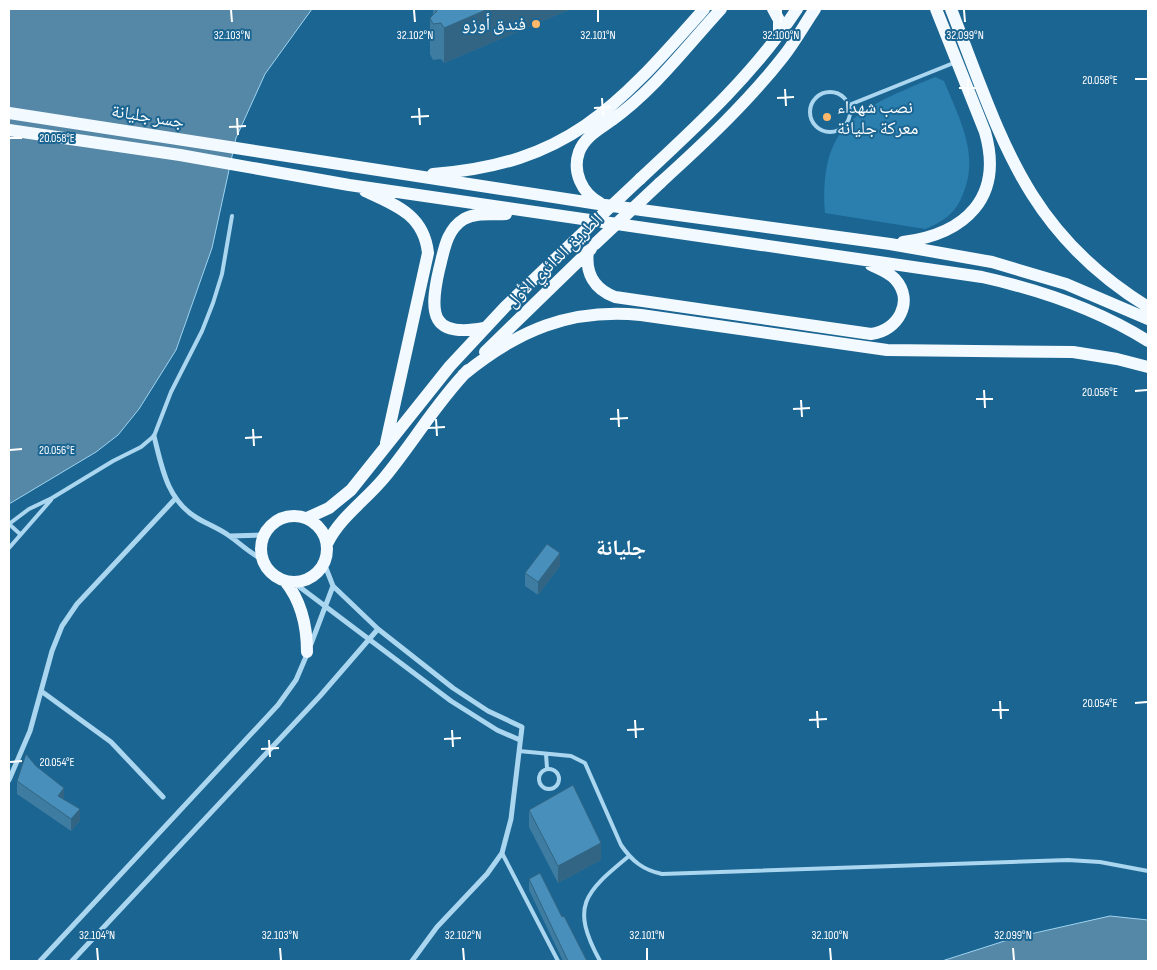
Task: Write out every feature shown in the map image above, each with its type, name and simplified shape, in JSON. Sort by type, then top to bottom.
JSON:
[{"type":"main road","points":[[409,176],[489,167],[526,157],[559,142],[586,125],[634,87],[704,9]]},
{"type":"main road","points":[[605,205],[592,198],[580,180],[577,167],[583,144],[592,134],[624,111],[651,86],[721,9]]},
{"type":"main road","points":[[773,9],[778,20],[779,34]]},
{"type":"main road","points":[[307,518],[329,508],[351,490],[438,380],[484,328],[729,94],[779,34],[797,9]]},
{"type":"main road","name":"الطريق الدائري الأول","points":[[326,544],[340,523],[383,479],[424,422],[463,375],[505,331],[719,127],[784,56],[815,9]]},
{"type":"main road","points":[[890,244],[921,240],[948,231],[972,212],[983,194],[989,168],[988,142],[936,9]]},
{"type":"main road","points":[[951,9],[1003,141],[1034,201],[1061,236],[1089,265],[1118,288],[1148,307]]},
{"type":"main road","name":"جسر جليانة","points":[[9,112],[409,176]]},
{"type":"main road","name":"جسر جليانة","points":[[9,130],[527,211]]},
{"type":"main road","points":[[409,176],[890,244],[992,262],[1029,272],[1102,298],[1148,319]]},
{"type":"main road","points":[[349,184],[409,213],[419,224],[427,245],[426,268],[385,448]]},
{"type":"main road","points":[[484,328],[466,332],[452,330],[441,322],[434,310],[433,296],[447,240],[453,228],[469,217],[527,211],[982,277],[1016,284],[1073,302],[1108,318],[1148,341]]},
{"type":"main road","points":[[591,248],[587,268],[590,276],[600,289],[615,297],[864,333],[878,333],[896,323],[902,310],[903,297],[894,278],[865,261]]},
{"type":"main road","points":[[463,375],[497,349],[529,332],[566,318],[609,313],[641,315],[879,349],[928,352],[1074,352],[1117,358],[1148,367]]},
{"type":"main road","points":[[295,516],[307,518],[318,526],[326,544],[324,563],[311,577],[289,582],[271,573],[262,559],[260,547],[264,534],[271,524],[282,518],[295,516]]},
{"type":"main road","points":[[289,582],[303,616],[307,652]]},
{"type":"street","points":[[154,436],[165,479],[175,499],[197,518],[229,536],[244,549],[262,559]]},
{"type":"street","points":[[9,780],[30,731],[56,638],[69,615],[175,499]]},
{"type":"street","points":[[229,536],[264,534]]},
{"type":"street","points":[[324,563],[333,586],[378,628],[453,688],[488,711],[522,727],[511,819],[502,853],[487,874],[437,928],[412,961]]},
{"type":"street","points":[[289,582],[326,605],[451,701],[497,730],[520,740]]},
{"type":"street","points":[[40,961],[278,706],[296,680],[333,586]]},
{"type":"street","points":[[72,961],[320,696],[378,628]]},
{"type":"street","points":[[41,691],[111,742],[163,797]]},
{"type":"lane","points":[[849,105],[957,62]]},
{"type":"lane","points":[[823,93],[838,93],[846,99],[849,105],[849,119],[840,129],[834,131],[822,130],[811,119],[812,103],[823,93]]},
{"type":"lane","points":[[20,534],[9,524],[29,509],[52,498],[113,461],[141,447],[154,436],[176,380],[202,330],[213,303],[226,255],[232,216]]},
{"type":"lane","points":[[9,548],[52,498]]},
{"type":"lane","points":[[519,750],[576,757],[588,766],[621,845],[628,856],[644,868],[662,874],[1068,860],[1100,862],[1148,871]]},
{"type":"lane","points":[[546,754],[547,768]]},
{"type":"lane","points":[[547,768],[556,771],[559,776],[557,785],[549,789],[541,786],[538,780],[542,771],[547,768]]},
{"type":"lane","points":[[502,853],[558,961]]},
{"type":"lane","points":[[600,961],[586,933],[585,905],[598,881],[628,856]]},
{"type":"shaded area","points":[[9,9],[312,9],[265,74],[236,138],[212,248],[176,350],[139,409],[118,435],[96,452],[9,504]]},
{"type":"shaded area","points":[[935,77],[944,81],[966,137],[968,151],[968,179],[960,201],[953,212],[943,220],[925,229],[825,213],[825,182],[829,157],[837,138],[850,122],[866,110],[885,99]]},
{"type":"shaded area","points":[[1110,916],[1148,920],[1148,961],[942,961],[1017,937]]},
{"type":"building","points":[[436,9],[488,9],[444,28],[441,23],[433,24],[430,18],[437,11]]},
{"type":"building","points":[[547,544],[560,553],[538,582],[525,573]]},
{"type":"building","points":[[26,754],[36,766],[64,788],[58,796],[80,809],[71,819],[17,781]]},
{"type":"building","points":[[573,785],[601,843],[558,866],[529,810]]},
{"type":"building","points":[[540,873],[587,961],[568,961],[529,879]]},
{"type":"place","name":"فندق أوزو","points":[[536,24]]},
{"type":"place","name":"نصب شهداء معركة جليانة","points":[[827,117]]},
{"type":"district","name":"جليانة","points":[[621,547]]}]
